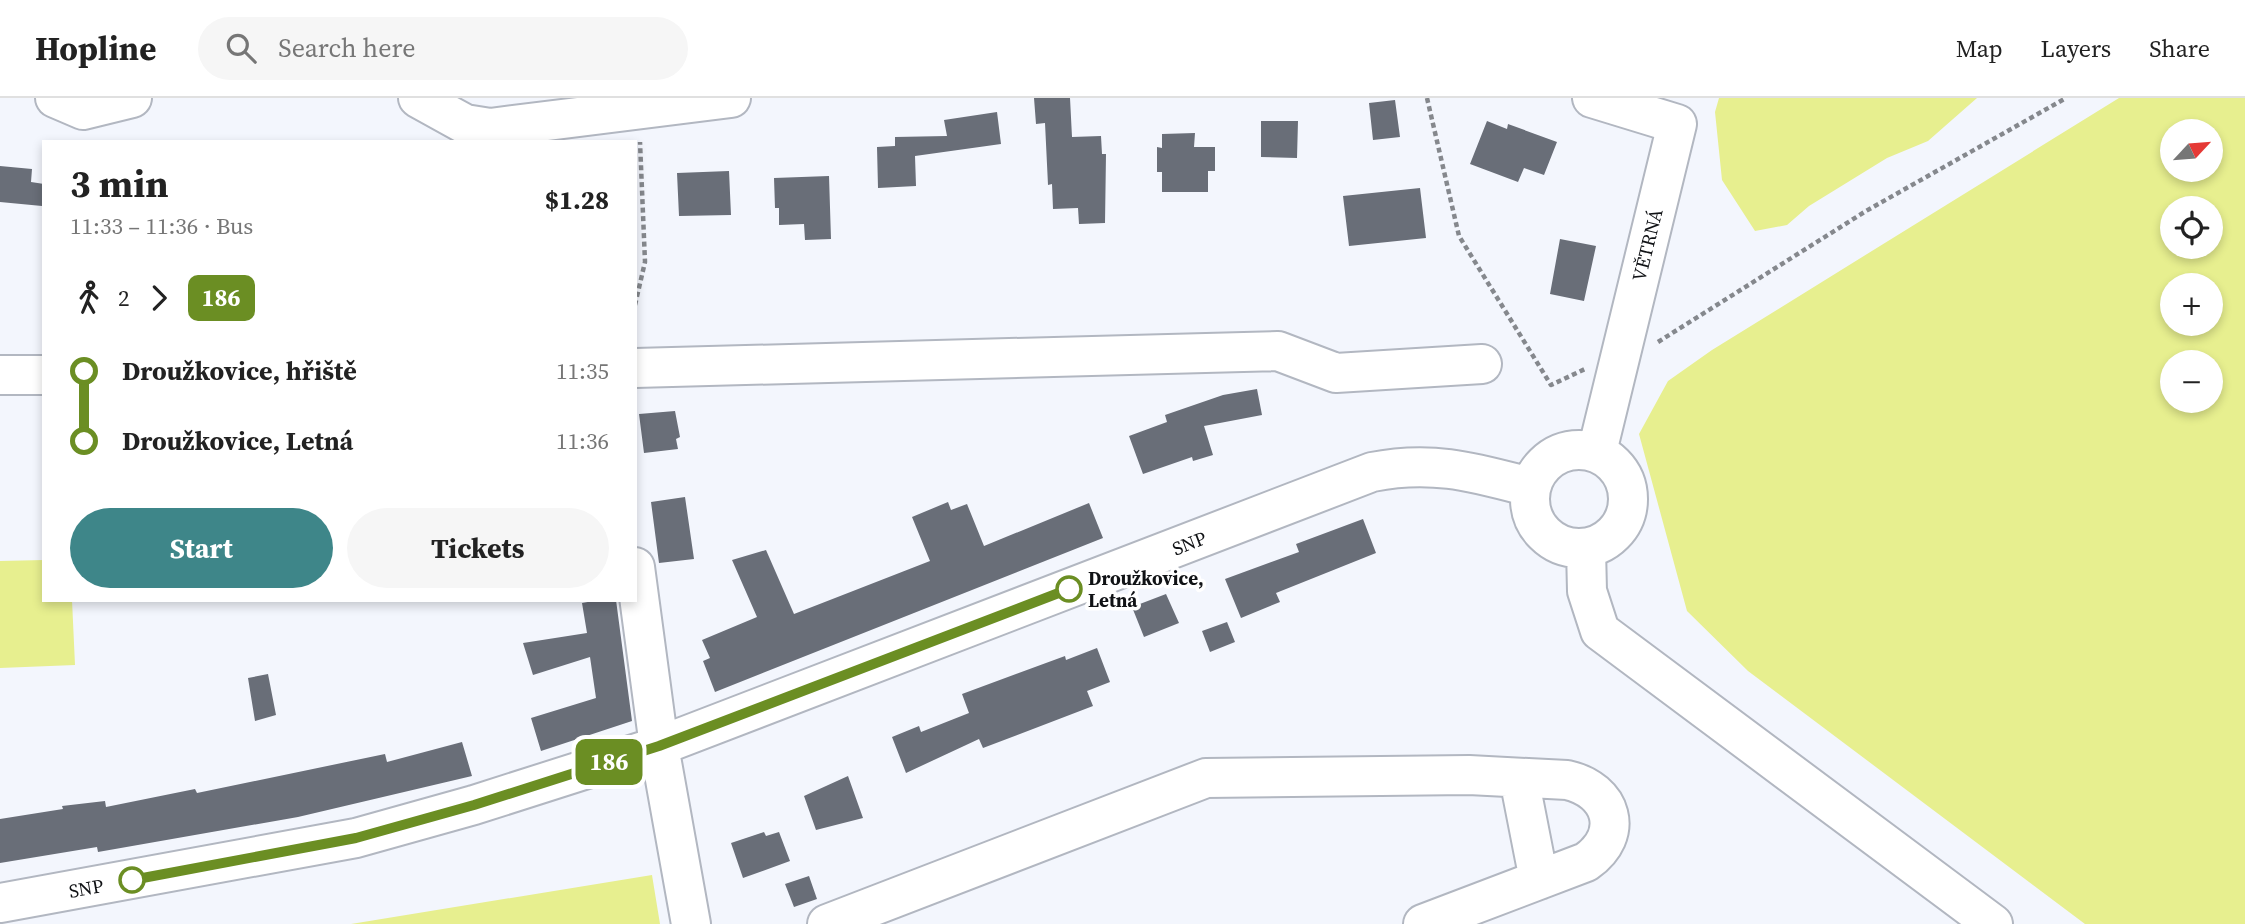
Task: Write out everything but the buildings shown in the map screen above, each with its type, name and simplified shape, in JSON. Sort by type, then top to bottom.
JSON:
[{"type":"street","points":[[55,98],[83,110],[132,98]]},
{"type":"street","points":[[418,98],[465,124],[490,128],[731,98]]},
{"type":"street","name":"VĚTRNÁ","points":[[1592,98],[1677,124],[1597,452]]},
{"type":"street","points":[[637,368],[1278,351],[1336,373],[1482,364]]},
{"type":"street","points":[[0,375],[42,375]]},
{"type":"street","points":[[1579,449],[1597,452],[1620,472],[1625,480],[1629,501],[1622,526],[1610,539],[1586,549],[1569,548],[1550,540],[1537,526],[1530,510],[1531,487],[1537,472],[1555,455],[1579,449]]},
{"type":"street","name":"SNP","points":[[0,903],[356,838],[474,805],[659,746],[1372,472],[1423,465],[1442,466],[1531,487]]},
{"type":"street","points":[[1586,549],[1587,590],[1600,631],[1993,924]]},
{"type":"street","points":[[637,581],[659,746],[691,924]]},
{"type":"street","points":[[827,924],[1206,778],[1469,775],[1581,783],[1603,801],[1609,814],[1606,843],[1597,855],[1586,862],[1423,924]]},
{"type":"street","points":[[1519,778],[1539,880]]},
{"type":"path","points":[[1427,98],[1459,236],[1551,385],[1620,352],[1650,347],[1866,211],[2066,98]]},
{"type":"path","points":[[637,296],[645,262],[639,110]]},
{"type":"green space","points":[[1719,98],[1977,98],[1928,141],[1887,158],[1809,206],[1787,225],[1755,231],[1722,180],[1715,112]]},
{"type":"green space","points":[[2119,98],[2245,98],[2245,924],[2085,924],[1748,671],[1687,611],[1639,434],[1668,381],[1712,350]]},
{"type":"green space","points":[[42,560],[42,602],[72,602],[75,665],[0,668],[0,561]]},
{"type":"green space","points":[[652,875],[660,924],[351,924]]},
{"type":"bus line","name":"186","points":[[132,880],[356,838],[474,805],[659,746],[1069,589]]},
{"type":"place","name":"Droužkovice, Letná","points":[[1069,589]]}]
